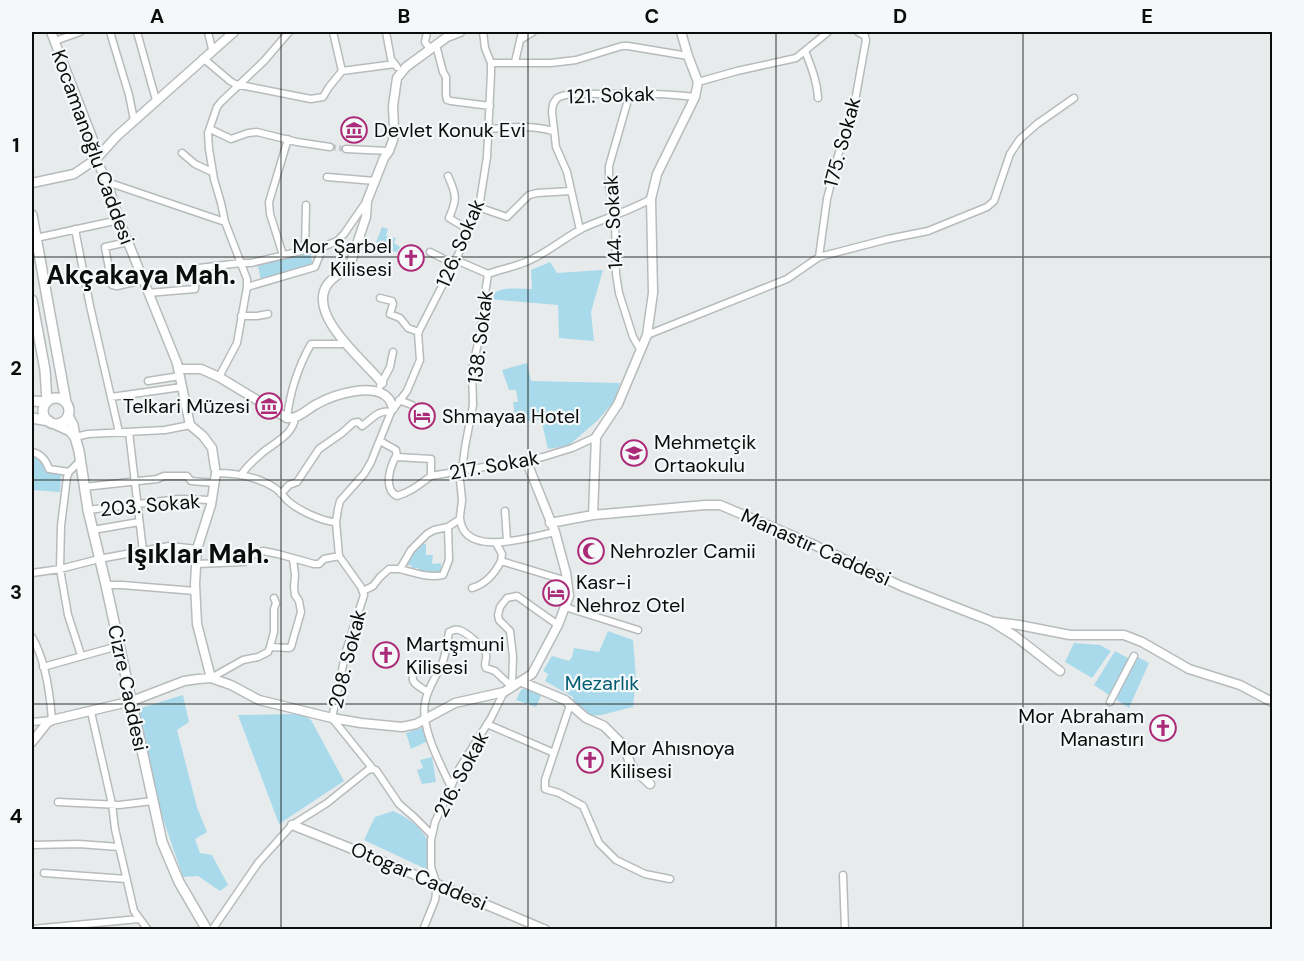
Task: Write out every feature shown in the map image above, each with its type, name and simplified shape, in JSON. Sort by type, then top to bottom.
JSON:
[{"type":"main road","points":[[32,216],[69,409],[68,416],[60,423],[32,418]]},
{"type":"main road","points":[[32,300],[47,387],[44,414],[51,422],[70,431],[75,437]]},
{"type":"main road","points":[[32,401],[43,396],[47,387]]},
{"type":"main road","points":[[32,401],[47,402],[58,398],[66,402]]},
{"type":"main road","name":"Cizre Caddesi","points":[[68,416],[73,425],[88,510],[162,842],[179,882],[207,930]]},
{"type":"street","name":"Kocamanoğlu Caddesi","points":[[51,32],[95,145],[96,159],[107,182],[119,220],[173,354],[190,425]]},
{"type":"street","points":[[55,40],[80,32]]},
{"type":"street","points":[[110,32],[134,120]]},
{"type":"street","points":[[137,32],[156,100]]},
{"type":"street","points":[[208,32],[212,49]]},
{"type":"street","points":[[32,183],[74,174],[96,159],[134,120],[234,32]]},
{"type":"street","points":[[219,377],[237,343],[247,279],[225,222],[212,172],[208,140],[210,129],[217,107],[264,61],[289,32]]},
{"type":"street","points":[[333,32],[342,71]]},
{"type":"street","points":[[386,32],[391,59],[400,72]]},
{"type":"street","points":[[427,32],[425,42],[433,47],[446,77],[447,100],[490,106]]},
{"type":"street","points":[[148,293],[195,289],[198,268],[251,263],[323,247],[341,238],[367,201],[393,141],[394,89],[400,72],[447,37],[460,32]]},
{"type":"street","name":"126. Sokak","points":[[380,441],[394,407],[406,391],[420,360],[419,332],[455,262],[480,201],[488,157],[491,63],[485,48],[483,32]]},
{"type":"street","points":[[515,62],[522,32]]},
{"type":"street","points":[[520,40],[533,32]]},
{"type":"street","points":[[593,515],[596,437],[618,404],[647,335],[653,292],[651,199],[657,174],[695,97],[698,82],[681,32]]},
{"type":"street","points":[[698,82],[736,70],[796,58],[828,32]]},
{"type":"street","name":"175. Sokak","points":[[819,257],[827,199],[855,101],[866,40],[865,36],[858,32]]},
{"type":"street","points":[[491,63],[550,63],[576,60],[628,45],[688,56]]},
{"type":"street","points":[[805,51],[817,87],[818,98]]},
{"type":"street","points":[[203,58],[230,81],[240,86],[311,99],[323,97],[342,71],[395,64]]},
{"type":"street","name":"121. Sokak","points":[[580,230],[567,172],[556,147],[553,131],[552,112],[556,98],[569,94],[630,93],[695,97]]},
{"type":"street","name":"144. Sokak","points":[[630,93],[609,166],[609,186],[615,215],[616,274],[619,293],[633,337],[640,349]]},
{"type":"street","points":[[647,335],[787,279],[819,257],[928,231],[987,207],[994,201],[1010,154],[1020,139],[1037,123],[1074,98]]},
{"type":"street","points":[[489,129],[521,126],[553,131]]},
{"type":"street","points":[[210,129],[231,140],[256,132],[330,147]]},
{"type":"street","points":[[283,255],[270,214],[269,202],[288,139]]},
{"type":"street","points":[[346,149],[389,152]]},
{"type":"street","points":[[182,153],[195,164],[212,172]]},
{"type":"street","points":[[448,176],[455,202],[449,218],[469,230]]},
{"type":"street","points":[[327,177],[375,181]]},
{"type":"street","points":[[107,182],[225,222]]},
{"type":"street","points":[[478,207],[507,217],[529,195],[571,191]]},
{"type":"street","points":[[430,252],[489,274],[528,261],[580,230],[638,207],[651,199]]},
{"type":"street","points":[[367,201],[366,217],[357,247],[347,268],[327,284],[323,297],[324,309],[345,344],[374,373],[380,387],[394,407]]},
{"type":"street","points":[[305,250],[306,205]]},
{"type":"street","points":[[36,238],[119,220]]},
{"type":"street","points":[[75,229],[119,432]]},
{"type":"street","points":[[128,242],[105,247],[112,285],[143,280]]},
{"type":"street","points":[[247,287],[315,267],[323,247]]},
{"type":"street","name":"138. Sokak","points":[[460,519],[462,500],[460,470],[472,405],[472,369],[489,274]]},
{"type":"street","points":[[380,298],[392,301],[390,314],[400,318],[408,328],[419,332]]},
{"type":"street","points":[[241,316],[268,314]]},
{"type":"street","points":[[241,475],[249,465],[282,439],[293,426],[289,402],[303,357],[311,344],[345,344]]},
{"type":"street","points":[[291,418],[338,394],[380,387],[390,367],[393,352]]},
{"type":"street","points":[[148,381],[201,369],[291,418]]},
{"type":"street","points":[[111,397],[182,387]]},
{"type":"street","points":[[281,494],[289,485],[297,482],[319,450],[349,425],[358,422],[363,426],[378,413],[394,407],[412,405]]},
{"type":"street","points":[[75,437],[165,430],[190,425],[212,448],[215,475],[212,500],[197,549],[195,591],[197,624],[211,678]]},
{"type":"street","points":[[129,432],[143,551]]},
{"type":"street","name":"217. Sokak","points":[[396,456],[432,459],[431,476],[543,457],[572,448],[596,437]]},
{"type":"street","points":[[380,441],[396,450],[389,482],[389,489],[393,494],[397,496],[404,494],[431,476]]},
{"type":"street","name":"208. Sokak","points":[[332,718],[339,678],[363,595],[363,591],[339,556],[336,522],[340,501],[364,474],[380,441]]},
{"type":"street","points":[[34,453],[46,460],[49,469],[69,472]]},
{"type":"street","points":[[211,678],[231,684],[259,700],[332,718],[402,727],[416,724],[455,703],[508,689],[522,682],[532,674],[558,625],[569,596],[555,532],[526,460]]},
{"type":"street","points":[[80,461],[66,477],[61,526],[60,569],[68,615],[81,656]]},
{"type":"street","points":[[84,487],[157,479],[164,476],[187,476],[191,481],[215,475],[241,475],[277,489],[298,508],[328,522],[336,522]]},
{"type":"street","name":"203. Sokak","points":[[88,510],[179,499],[212,500]]},
{"type":"street","name":"Manastır Caddesi","points":[[550,523],[593,515],[705,505],[720,506],[810,543],[901,586],[991,621],[1016,636],[1060,671]]},
{"type":"street","points":[[505,511],[507,541]]},
{"type":"street","points":[[400,569],[411,550],[427,534],[448,527],[460,519],[467,535],[484,543],[496,543],[555,532]]},
{"type":"street","points":[[93,530],[140,522]]},
{"type":"street","points":[[363,591],[373,586],[389,569],[400,569],[429,576],[443,575],[449,560],[448,527]]},
{"type":"street","points":[[472,588],[479,586],[493,575],[501,561],[502,554],[496,543]]},
{"type":"street","points":[[32,573],[169,546],[197,549]]},
{"type":"street","points":[[196,564],[244,562],[255,553],[263,551],[314,564],[339,556]]},
{"type":"street","points":[[270,647],[291,647],[301,616],[299,601],[295,595],[292,559]]},
{"type":"street","points":[[501,561],[567,581]]},
{"type":"street","points":[[106,585],[195,591]]},
{"type":"street","points":[[508,689],[513,656],[510,632],[499,620],[498,615],[507,598],[517,596],[558,625]]},
{"type":"street","points":[[32,722],[91,712],[132,701],[184,681],[211,678],[243,660],[268,652],[274,632],[276,603],[274,598]]},
{"type":"street","points":[[566,608],[638,630]]},
{"type":"street","points":[[991,621],[1070,635],[1124,635],[1142,642],[1189,669],[1240,685],[1272,702]]},
{"type":"street","points":[[451,787],[428,733],[425,719],[425,701],[443,661],[449,632],[458,630],[467,634],[484,650],[486,668],[495,671],[508,689]]},
{"type":"street","points":[[32,638],[43,666],[52,720]]},
{"type":"street","points":[[43,666],[118,646]]},
{"type":"street","points":[[1110,702],[1134,656]]},
{"type":"street","points":[[420,663],[414,671],[414,685],[428,692]]},
{"type":"street","points":[[522,682],[565,700],[586,718],[604,726],[624,746],[634,769],[650,784]]},
{"type":"street","name":"216. Sokak","points":[[423,930],[435,900],[437,885],[432,867],[431,840],[435,822],[459,769],[508,689]]},
{"type":"street","points":[[570,705],[545,780],[545,789],[559,793],[584,806],[598,843],[616,860],[645,874],[670,879]]},
{"type":"street","points":[[91,712],[134,911],[148,930]]},
{"type":"street","points":[[332,718],[382,777],[399,804],[432,835]]},
{"type":"street","points":[[32,742],[52,720]]},
{"type":"street","points":[[487,724],[554,753]]},
{"type":"street","points":[[212,930],[258,863],[291,825],[327,803],[368,770],[373,769]]},
{"type":"street","points":[[58,801],[119,805],[153,801]]},
{"type":"street","name":"Otogar Caddesi","points":[[291,825],[368,854],[546,930]]},
{"type":"street","points":[[32,845],[79,844],[119,847]]},
{"type":"street","points":[[44,873],[126,879]]},
{"type":"street","points":[[843,875],[845,930]]},
{"type":"street","points":[[32,929],[140,919]]},
{"type":"green space","points":[[382,227],[388,229],[386,236],[396,238],[394,243],[400,247],[397,252],[374,248]]},
{"type":"green space","points":[[310,252],[313,266],[261,281],[258,266]]},
{"type":"green space","points":[[550,262],[557,273],[603,270],[591,312],[594,341],[559,338],[558,305],[488,299],[502,290],[532,289],[531,270]]},
{"type":"green space","points":[[527,363],[531,381],[620,383],[615,400],[598,420],[568,446],[548,449],[541,419],[516,423],[513,402],[518,402],[516,390],[509,390],[502,370]]},
{"type":"green space","points":[[32,454],[41,455],[47,469],[61,473],[60,492],[32,490]]},
{"type":"green space","points":[[421,544],[426,544],[426,555],[433,555],[432,564],[441,563],[441,573],[430,575],[419,572],[418,568],[412,568],[411,565],[406,565],[411,553]]},
{"type":"green space","name":"Mezarlık","points":[[608,631],[633,640],[636,679],[633,707],[601,715],[586,716],[573,705],[573,697],[545,681],[548,674],[543,671],[552,656],[569,661],[574,648],[599,652]]},
{"type":"green space","points":[[1074,643],[1100,645],[1111,651],[1092,678],[1065,662]]},
{"type":"green space","points":[[1115,651],[1135,662],[1138,657],[1149,663],[1129,708],[1094,685]]},
{"type":"green space","points":[[526,687],[542,694],[536,707],[516,700],[521,690]]},
{"type":"green space","points":[[183,695],[189,722],[177,730],[197,807],[207,832],[195,839],[200,853],[212,855],[228,885],[220,891],[198,876],[183,877],[160,810],[139,715],[141,708]]},
{"type":"green space","points":[[302,714],[311,720],[344,781],[279,824],[238,715]]},
{"type":"green space","points":[[424,727],[428,741],[411,749],[406,733]]},
{"type":"green space","points":[[432,757],[436,782],[422,784],[417,770],[423,768],[420,760]]},
{"type":"green space","points":[[393,811],[414,823],[422,832],[429,845],[430,871],[364,840],[375,817]]},
{"type":"tunnel","points":[[330,147],[346,149]]},
{"type":"place","name":"Devlet Konuk Evi","points":[[354,130]]},
{"type":"place","name":"Mor Şarbel Kilisesi","points":[[411,258]]},
{"type":"place","name":"Telkari Müzesi","points":[[269,406]]},
{"type":"place","name":"Shmayaa Hotel","points":[[422,416]]},
{"type":"place","name":"Mehmetçik Ortaokulu","points":[[634,453]]},
{"type":"place","name":"Nehrozler Camii","points":[[591,551]]},
{"type":"place","name":"Kasr-i Nehroz Otel","points":[[556,593]]},
{"type":"place","name":"Martşmuni Kilisesi","points":[[386,655]]},
{"type":"place","name":"Mor Abraham Manastırı","points":[[1163,728]]},
{"type":"place","name":"Mor Ahısnoya Kilisesi","points":[[590,760]]},
{"type":"district","name":"Akçakaya Mah.","points":[[141,275]]},
{"type":"district","name":"Işıklar Mah.","points":[[198,554]]}]
